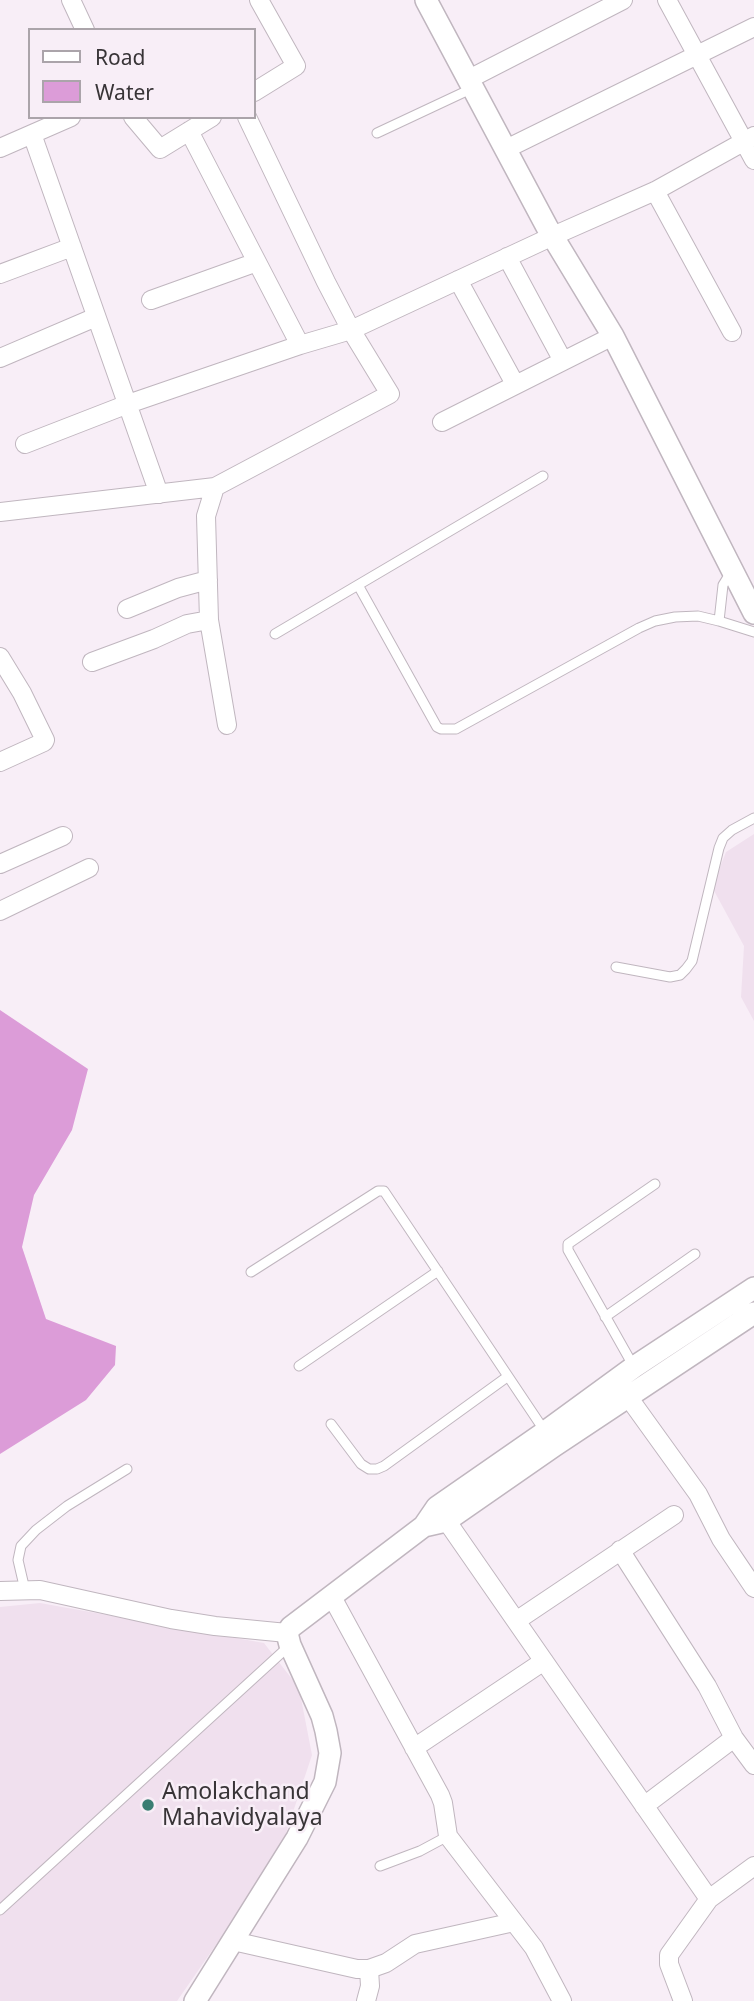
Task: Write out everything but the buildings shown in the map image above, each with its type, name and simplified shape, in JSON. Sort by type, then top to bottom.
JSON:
[{"type":"street","points":[[256,91],[296,66],[259,0]]},
{"type":"street","points":[[471,83],[596,6],[623,0]]},
{"type":"street","points":[[667,0],[696,56],[749,139],[754,160]]},
{"type":"street","points":[[77,2],[84,28]]},
{"type":"street","points":[[431,2],[553,236],[613,336],[754,613]]},
{"type":"street","points":[[506,149],[754,27]]},
{"type":"street","points":[[0,148],[66,119]]},
{"type":"street","points":[[135,119],[160,149],[209,119]]},
{"type":"street","points":[[0,512],[215,487],[390,394],[351,330],[326,282],[248,119]]},
{"type":"street","points":[[189,131],[300,345]]},
{"type":"street","points":[[32,134],[159,494]]},
{"type":"street","points":[[25,444],[128,404],[351,330],[655,191],[749,139]]},
{"type":"street","points":[[655,191],[732,332]]},
{"type":"street","points":[[0,274],[72,247]]},
{"type":"street","points":[[507,257],[563,361]]},
{"type":"street","points":[[152,300],[257,262]]},
{"type":"street","points":[[458,280],[515,384]]},
{"type":"street","points":[[0,358],[96,317]]},
{"type":"street","points":[[442,422],[613,336]]},
{"type":"street","points":[[215,487],[206,516],[209,620],[227,725]]},
{"type":"street","points":[[127,608],[178,588],[208,580]]},
{"type":"street","points":[[92,662],[187,624],[209,620]]},
{"type":"street","points":[[0,657],[22,693],[45,740],[0,762]]},
{"type":"street","points":[[0,864],[63,836]]},
{"type":"street","points":[[0,911],[89,868]]},
{"type":"street","points":[[622,1389],[634,1367],[754,1288]]},
{"type":"street","points":[[195,2001],[297,1838],[325,1782],[330,1753],[326,1731],[289,1639],[291,1627],[424,1526],[622,1389],[648,1385],[754,1312]]},
{"type":"street","points":[[622,1389],[698,1494],[721,1539],[754,1588]]},
{"type":"street","points":[[442,1514],[709,1899]]},
{"type":"street","points":[[516,1621],[674,1515]]},
{"type":"street","points":[[620,1550],[707,1686],[734,1738],[754,1765]]},
{"type":"street","points":[[0,1591],[40,1590],[171,1619],[289,1639]]},
{"type":"street","points":[[332,1597],[443,1803],[448,1836],[542,1961],[562,2001]]},
{"type":"street","points":[[414,1748],[544,1661]]},
{"type":"street","points":[[644,1806],[734,1738]]},
{"type":"street","points":[[683,2001],[669,1965],[672,1949],[709,1899],[754,1866]]},
{"type":"street","points":[[233,1941],[357,1969],[369,1969],[386,1963],[415,1944],[514,1922]]},
{"type":"street","points":[[366,2001],[370,1986],[369,1969]]},
{"type":"lane","points":[[377,133],[471,83]]},
{"type":"lane","points":[[275,634],[543,477]]},
{"type":"lane","points":[[719,621],[723,585],[732,571]]},
{"type":"lane","points":[[358,584],[437,727],[448,730],[456,729],[655,621],[675,617],[698,617],[754,632]]},
{"type":"lane","points":[[616,967],[670,977],[680,975],[686,969],[692,961],[723,838],[754,818]]},
{"type":"lane","points":[[648,1385],[634,1367],[568,1250],[568,1244],[655,1184]]},
{"type":"lane","points":[[251,1272],[381,1190],[386,1193],[550,1439]]},
{"type":"lane","points":[[606,1317],[695,1254]]},
{"type":"lane","points":[[299,1366],[438,1271]]},
{"type":"lane","points":[[331,1424],[361,1464],[369,1469],[377,1469],[507,1377]]},
{"type":"lane","points":[[25,1590],[18,1560],[22,1546],[36,1530],[66,1506],[127,1469]]},
{"type":"lane","points":[[0,1910],[289,1639]]},
{"type":"lane","points":[[380,1866],[420,1852],[448,1836]]},
{"type":"shaded area","points":[[754,834],[754,1021],[741,997],[744,946],[712,887],[726,852]]},
{"type":"shaded area","name":"Amolakchand Mahavidyalaya","points":[[40,1603],[264,1643],[299,1688],[312,1755],[279,1854],[177,2001],[0,2001],[0,1607]]},
{"type":"water","points":[[0,1010],[88,1069],[72,1130],[34,1195],[22,1247],[46,1319],[116,1346],[115,1365],[86,1400],[0,1454]]},
{"type":"place","name":"Amolakchand Mahavidyalaya","points":[[148,1805]]}]
